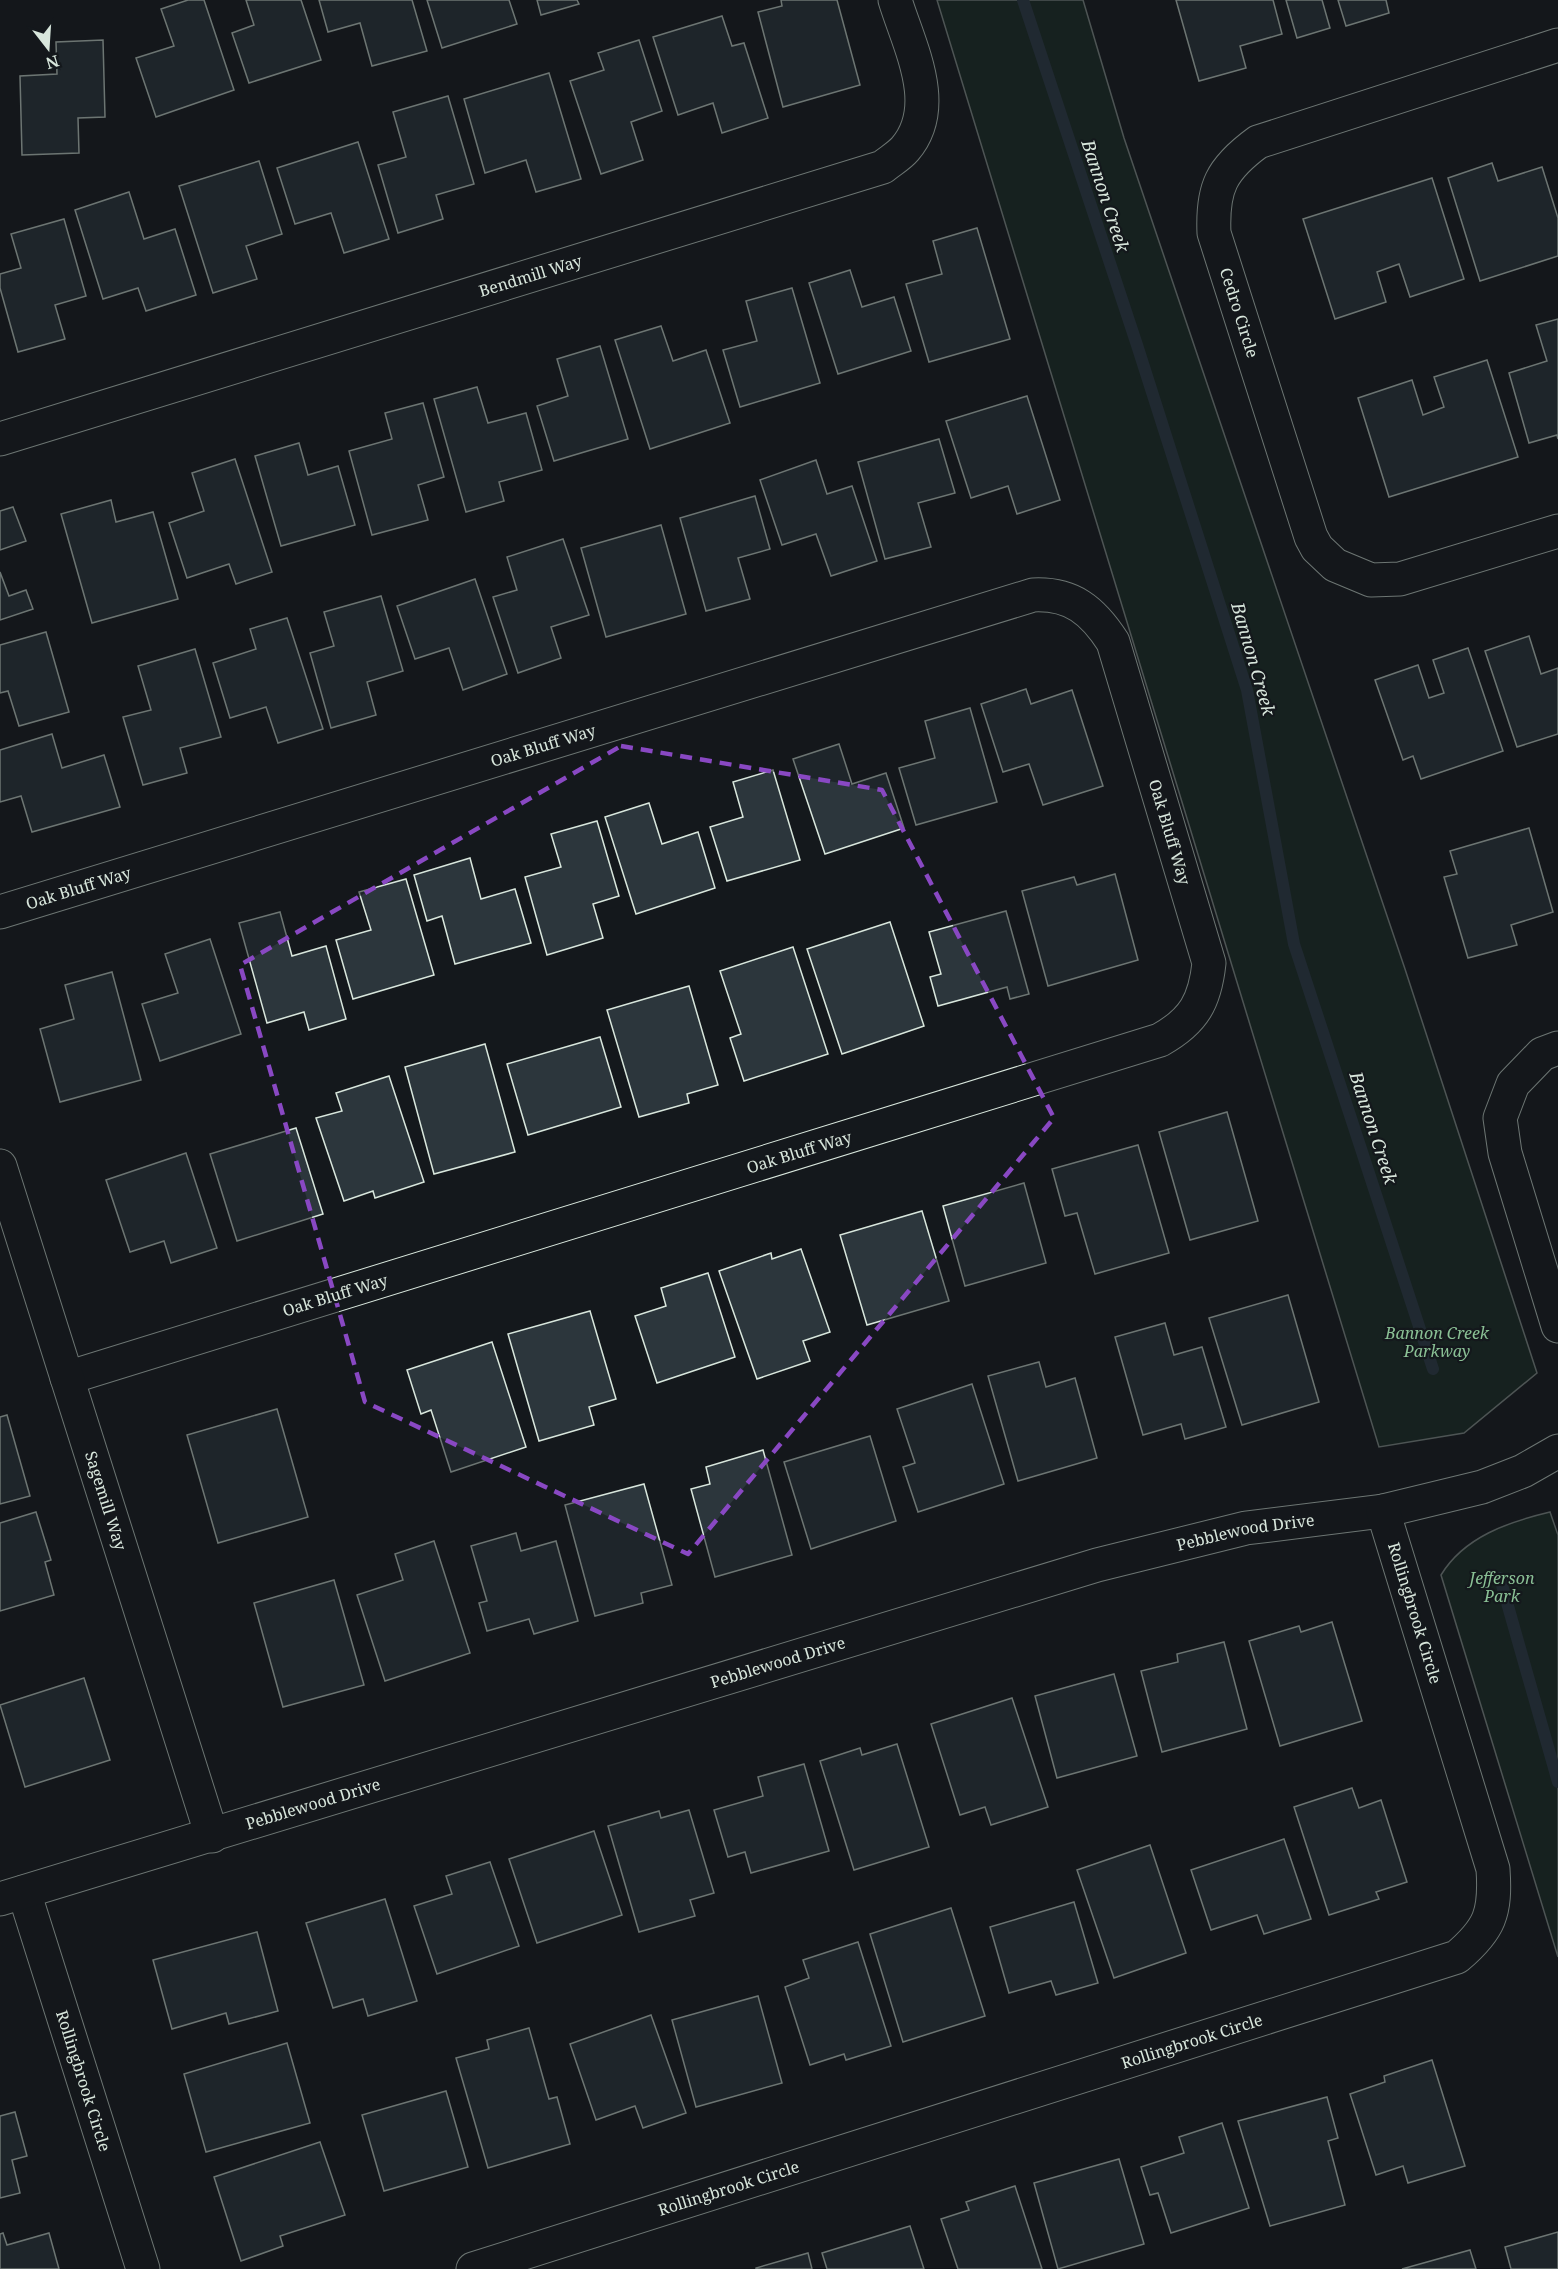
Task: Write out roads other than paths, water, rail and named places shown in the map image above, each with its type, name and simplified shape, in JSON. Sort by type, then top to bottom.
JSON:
[{"type":"street","name":"Bendmill Way","points":[[0,439],[883,167],[905,149],[919,126],[923,104],[922,88],[895,0]]},
{"type":"street","name":"Cedro Circle","points":[[1558,45],[1258,142],[1239,156],[1222,177],[1213,204],[1214,233],[1311,537],[1317,548],[1335,565],[1371,580],[1400,579],[1558,531]]},
{"type":"street","name":"Oak Bluff Way","points":[[0,912],[1022,598],[1047,594],[1075,602],[1098,618],[1113,642],[1209,963],[1206,989],[1196,1010],[1177,1031],[1160,1040],[67,1378]]},
{"type":"street","points":[[1558,1048],[1542,1054],[1513,1083],[1500,1118],[1505,1153],[1558,1326]]},
{"type":"street","name":"Sagemill Way","points":[[0,1166],[212,1836]]},
{"type":"street","name":"Pebblewood Drive","points":[[12,1895],[1097,1565],[1246,1528],[1383,1511],[1482,1487],[1523,1471],[1558,1451]]},
{"type":"street","name":"Rollingbrook Circle","points":[[472,2269],[1457,1958],[1479,1938],[1488,1925],[1495,1898],[1493,1869],[1383,1511]]},
{"type":"street","name":"Rollingbrook Circle","points":[[12,1895],[143,2269]]},
{"type":"waterway","name":"Bannon Creek","points":[[1023,0],[1137,345],[1247,690],[1294,944],[1433,1369]]},
{"type":"waterway","name":"Bannon Creek","points":[[1500,1578],[1558,1782]]},
{"type":"park label","name":"Bannon Creek Parkway","points":[[1437,1342]]},
{"type":"park label","name":"Jefferson Park","points":[[1502,1587]]}]
